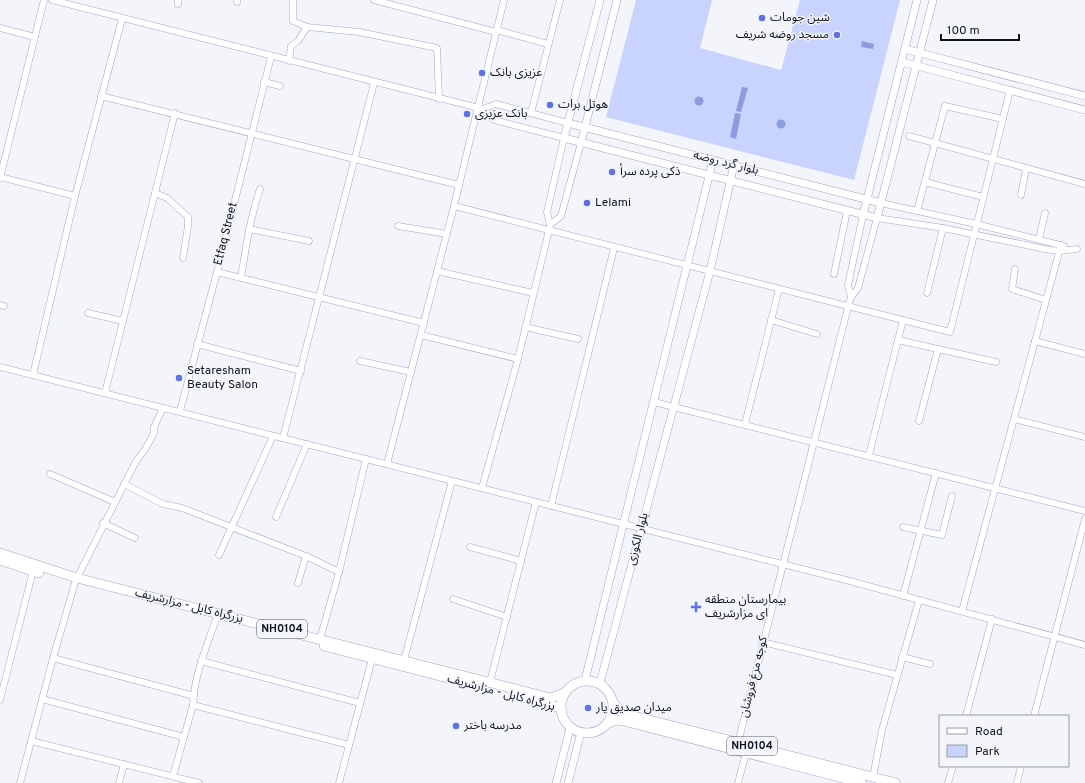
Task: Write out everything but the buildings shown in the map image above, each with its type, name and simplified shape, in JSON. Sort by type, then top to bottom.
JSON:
[{"type":"highway","name":"بزرگراه کابل - مزارشریف","points":[[0,553],[76,580],[216,619],[550,704],[561,709]]},
{"type":"highway","name":"بزرگراه کابل - مزارشریف","points":[[0,560],[33,571],[320,639],[552,698],[564,692]]},
{"type":"highway","points":[[585,680],[600,683]]},
{"type":"highway","name":"NH0104","points":[[564,692],[570,686],[585,680]]},
{"type":"highway","name":"NH0104","points":[[600,683],[606,688],[619,710],[626,714],[896,783]]},
{"type":"highway","points":[[564,692],[561,701],[562,717],[570,728]]},
{"type":"highway","points":[[608,723],[612,716],[613,702]]},
{"type":"highway","name":"NH0104","points":[[570,728],[581,732],[596,732],[608,723],[616,720],[624,721],[856,782]]},
{"type":"main road","points":[[564,138],[600,0]]},
{"type":"main road","points":[[581,143],[617,0]]},
{"type":"main road","points":[[863,215],[917,0]]},
{"type":"main road","points":[[877,218],[932,0]]},
{"type":"main road","points":[[905,49],[1085,96]]},
{"type":"main road","points":[[902,62],[1085,110]]},
{"type":"main road","name":"بلوار گرد روضه","points":[[568,123],[881,203]]},
{"type":"main road","name":"بلوار گرد روضه","points":[[564,138],[877,218]]},
{"type":"main road","name":"بلوار الکوزی","points":[[585,680],[713,160]]},
{"type":"main road","name":"بلوار الکوزی","points":[[600,683],[675,394],[710,270],[734,165]]},
{"type":"main road","points":[[556,783],[570,728]]},
{"type":"main road","points":[[568,783],[581,732]]},
{"type":"street","points":[[44,0],[0,177],[75,196]]},
{"type":"street","points":[[52,0],[480,109],[494,120],[564,138],[547,212],[549,228],[518,359],[482,488]]},
{"type":"street","points":[[294,0],[293,21],[307,27],[359,32],[437,48],[438,98]]},
{"type":"street","points":[[374,0],[548,44]]},
{"type":"street","points":[[387,464],[480,109],[504,0]]},
{"type":"street","points":[[531,113],[560,0]]},
{"type":"street","points":[[33,375],[75,196],[122,19]]},
{"type":"street","points":[[289,61],[291,46],[298,41],[307,27]]},
{"type":"street","points":[[0,28],[35,37]]},
{"type":"street","name":"Etfaq Street","points":[[180,411],[217,272],[271,56]]},
{"type":"street","points":[[264,82],[280,86]]},
{"type":"street","points":[[283,438],[374,83]]},
{"type":"street","points":[[454,206],[549,228],[614,248],[710,270],[848,307],[950,332],[1010,90]]},
{"type":"street","points":[[102,96],[459,185]]},
{"type":"street","points":[[480,109],[496,104],[568,123]]},
{"type":"street","points":[[917,211],[945,106],[1003,119]]},
{"type":"street","points":[[105,393],[175,113]]},
{"type":"street","points":[[909,136],[1085,184]]},
{"type":"street","points":[[549,228],[561,216],[581,143]]},
{"type":"street","points":[[1020,195],[1026,169]]},
{"type":"street","points":[[925,182],[983,197]]},
{"type":"street","points":[[242,278],[249,229],[260,189]]},
{"type":"street","points":[[155,193],[167,198],[188,217],[183,258]]},
{"type":"street","points":[[881,203],[1039,239],[1060,248]]},
{"type":"street","points":[[834,274],[847,211]]},
{"type":"street","points":[[1039,239],[1045,213]]},
{"type":"street","points":[[851,297],[848,285],[863,215]]},
{"type":"street","points":[[851,297],[858,288],[877,218],[974,233],[1021,245],[1077,249],[1085,251]]},
{"type":"street","points":[[398,226],[447,234]]},
{"type":"street","points":[[927,293],[943,228]]},
{"type":"street","points":[[249,229],[309,241]]},
{"type":"street","points":[[551,506],[614,248]]},
{"type":"street","points":[[962,611],[1060,248]]},
{"type":"street","points":[[1015,269],[1012,289],[1046,300]]},
{"type":"street","points":[[437,271],[533,294]]},
{"type":"street","points":[[217,272],[424,323]]},
{"type":"street","points":[[745,424],[779,289]]},
{"type":"street","name":"كوجه مرغ فروشان","points":[[738,743],[813,440],[851,297]]},
{"type":"street","points":[[88,313],[123,322]]},
{"type":"street","points":[[771,320],[817,334]]},
{"type":"street","points":[[869,455],[903,320]]},
{"type":"street","points":[[525,328],[578,339]]},
{"type":"street","points":[[421,334],[518,359]]},
{"type":"street","points":[[898,340],[996,362]]},
{"type":"street","points":[[1035,341],[1085,354]]},
{"type":"street","points":[[198,344],[301,371]]},
{"type":"street","points":[[918,421],[938,349]]},
{"type":"street","points":[[360,361],[411,372]]},
{"type":"street","points":[[0,367],[482,488],[640,530],[962,611],[1085,645]]},
{"type":"street","points":[[654,402],[813,440],[1085,511]]},
{"type":"street","points":[[20,783],[53,658],[76,580],[124,484],[154,433],[154,427],[163,408]]},
{"type":"street","points":[[1014,419],[1085,437]]},
{"type":"street","points":[[220,555],[273,436]]},
{"type":"street","points":[[276,517],[307,444]]},
{"type":"street","points":[[320,639],[366,459]]},
{"type":"street","points":[[903,596],[936,473]]},
{"type":"street","points":[[50,474],[115,502]]},
{"type":"street","points":[[404,660],[452,481]]},
{"type":"street","points":[[124,484],[163,504],[182,508],[306,556],[338,572]]},
{"type":"street","points":[[903,527],[942,535],[952,496]]},
{"type":"street","points":[[490,682],[536,502]]},
{"type":"street","points":[[1034,715],[1085,519]]},
{"type":"street","points":[[104,523],[135,538]]},
{"type":"street","points":[[470,547],[521,561]]},
{"type":"street","points":[[298,583],[306,556]]},
{"type":"street","points":[[0,700],[33,571]]},
{"type":"street","points":[[453,599],[507,617]]},
{"type":"street","points":[[872,777],[882,730],[919,600]]},
{"type":"street","points":[[173,776],[193,705],[201,662],[216,619]]},
{"type":"street","points":[[966,715],[992,619]]},
{"type":"street","points":[[762,642],[897,675]]},
{"type":"street","points":[[902,657],[930,664]]},
{"type":"street","points":[[53,658],[194,696]]},
{"type":"street","points":[[339,783],[372,658]]},
{"type":"street","points":[[201,662],[360,703]]},
{"type":"street","points":[[42,700],[184,737]]},
{"type":"street","points":[[193,705],[349,745]]},
{"type":"street","points":[[31,741],[199,783]]},
{"type":"street","points":[[738,783],[746,753]]},
{"type":"street","points":[[119,783],[124,764]]},
{"type":"street","points":[[948,783],[953,767]]},
{"type":"street","points":[[1017,783],[1021,767]]},
{"type":"green space","points":[[636,0],[712,0],[700,48],[781,70],[800,0],[900,0],[854,180],[606,117]]},
{"type":"water","points":[[862,41],[874,44],[873,49],[861,47]]},
{"type":"water","points":[[742,87],[748,88],[741,112],[736,111]]},
{"type":"water","points":[[697,97],[701,97],[703,101],[701,105],[697,105],[695,103],[695,99]]},
{"type":"water","points":[[735,113],[741,114],[736,139],[730,137]]},
{"type":"water","points":[[779,120],[783,120],[785,124],[783,128],[779,128],[777,126],[777,122]]},
{"type":"place","name":"شین جومات","points":[[762,18]]},
{"type":"place","name":"مسجد روضه شریف","points":[[837,35]]},
{"type":"place","name":"عزیزی بانک","points":[[482,73]]},
{"type":"place","name":"هوتل برات","points":[[550,105]]},
{"type":"place","name":"بانک عزیزی","points":[[467,114]]},
{"type":"place","name":"ذکی پرده سرأ","points":[[612,172]]},
{"type":"place","name":"Lelami","points":[[587,203]]},
{"type":"place","name":"Setaresham Beauty Salon","points":[[179,378]]},
{"type":"place","name":"بیمارستان منطقه ای مزارشریف","points":[[696,607]]},
{"type":"place","name":"میدان صدیق یار","points":[[588,708]]},
{"type":"place","name":"مدرسه باختر","points":[[456,726]]}]
